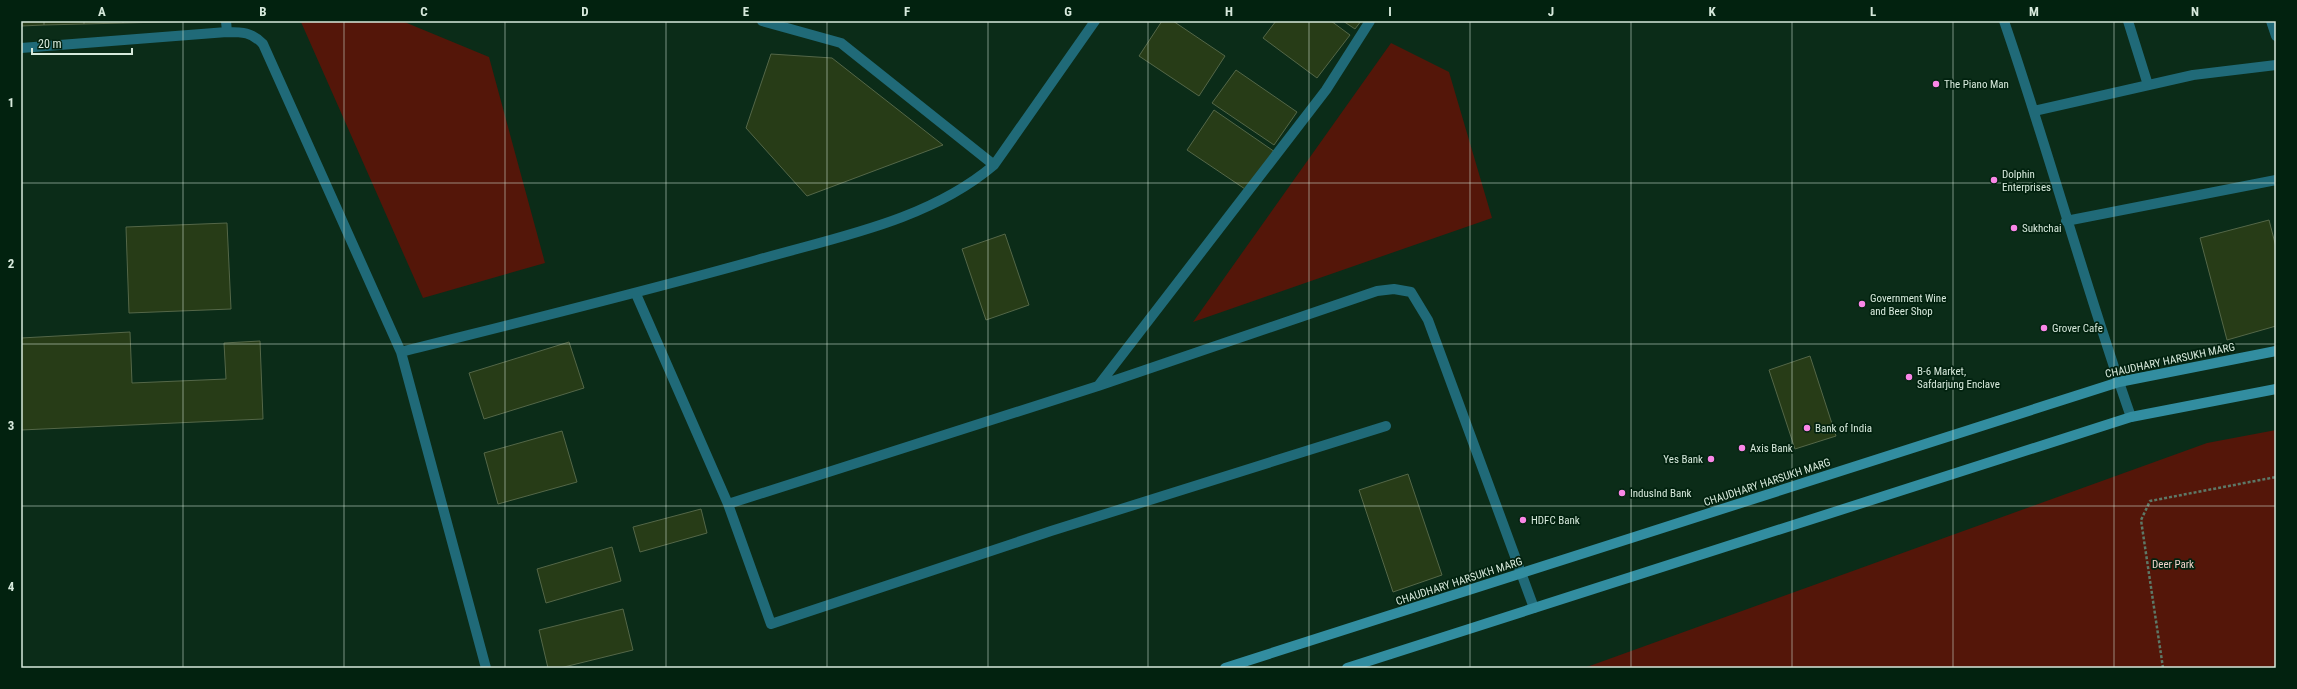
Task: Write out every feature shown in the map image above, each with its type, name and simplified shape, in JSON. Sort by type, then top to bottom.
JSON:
[{"type":"street","points":[[226,21],[227,32]]},
{"type":"street","points":[[762,21],[841,43],[994,165]]},
{"type":"street","points":[[401,352],[636,294],[875,227],[951,195],[974,182],[994,165],[1095,21]]},
{"type":"street","points":[[1098,386],[1326,90],[1370,21]]},
{"type":"street","points":[[2004,21],[2034,111],[2066,221],[2131,417]]},
{"type":"street","points":[[2128,21],[2148,85]]},
{"type":"street","points":[[2271,21],[2276,36]]},
{"type":"street","points":[[21,48],[227,32],[245,32],[253,34],[263,44],[401,352],[486,668]]},
{"type":"street","points":[[2034,111],[2193,74],[2276,65]]},
{"type":"street","points":[[2066,221],[2276,180]]},
{"type":"street","points":[[728,504],[1098,386],[1377,291],[1394,289],[1411,292],[1428,320],[1534,608]]},
{"type":"street","points":[[636,294],[728,504],[771,624],[1051,531],[1386,426]]},
{"type":"street","name":"CHAUDHARY HARSUKH MARG","points":[[1225,668],[2119,382],[2276,351]]},
{"type":"street","points":[[1346,668],[2131,417],[2276,389]]},
{"type":"path","points":[[2163,668],[2141,520],[2150,501],[2276,477]]},
{"type":"green space","points":[[402,21],[489,57],[545,263],[423,298],[301,22]]},
{"type":"green space","points":[[1391,43],[1449,72],[1492,218],[1193,322]]},
{"type":"green space","name":"Deer Park","points":[[2276,430],[2276,668],[1584,668],[2207,443]]},
{"type":"building","points":[[21,21],[44,21],[44,25],[21,26]]},
{"type":"building","points":[[44,21],[84,21],[84,24],[44,25]]},
{"type":"building","points":[[84,21],[123,21],[123,23],[84,24]]},
{"type":"building","points":[[123,21],[204,21],[123,23]]},
{"type":"building","points":[[1162,21],[1173,21],[1225,56],[1199,96],[1139,56]]},
{"type":"building","points":[[1276,21],[1331,21],[1350,35],[1317,78],[1263,38]]},
{"type":"building","points":[[1343,21],[1361,21],[1355,29]]},
{"type":"building","points":[[771,54],[832,58],[943,145],[807,196],[746,128]]},
{"type":"building","points":[[1236,70],[1297,112],[1274,145],[1212,103]]},
{"type":"building","points":[[1214,110],[1275,152],[1248,191],[1187,150]]},
{"type":"building","points":[[2269,220],[2276,247],[2276,326],[2227,340],[2200,238]]},
{"type":"building","points":[[227,223],[231,309],[129,313],[126,227]]},
{"type":"building","points":[[1005,234],[1029,305],[986,320],[962,249]]},
{"type":"building","points":[[130,332],[132,383],[226,379],[224,343],[260,341],[263,419],[21,430],[21,338]]},
{"type":"building","points":[[569,342],[584,388],[484,419],[469,373]]},
{"type":"building","points":[[1810,356],[1836,436],[1795,449],[1769,370]]},
{"type":"building","points":[[562,431],[577,482],[498,504],[484,453]]},
{"type":"building","points":[[1408,474],[1442,575],[1393,592],[1359,490]]},
{"type":"building","points":[[701,509],[707,533],[640,552],[633,527]]},
{"type":"building","points":[[612,547],[621,581],[546,603],[537,569]]},
{"type":"building","points":[[623,609],[633,650],[560,668],[548,668],[539,630]]},
{"type":"place","name":"The Piano Man","points":[[1936,84]]},
{"type":"place","name":"Dolphin Enterprises","points":[[1994,180]]},
{"type":"place","name":"Sukhchai","points":[[2014,228]]},
{"type":"place","name":"Government Wine and Beer Shop","points":[[1862,304]]},
{"type":"place","name":"Grover Cafe","points":[[2044,328]]},
{"type":"place","name":"B-6 Market, Safdarjung Enclave","points":[[1909,377]]},
{"type":"place","name":"Bank of India","points":[[1807,428]]},
{"type":"place","name":"Axis Bank","points":[[1742,448]]},
{"type":"place","name":"Yes Bank","points":[[1711,459]]},
{"type":"place","name":"IndusInd Bank","points":[[1622,493]]},
{"type":"place","name":"HDFC Bank","points":[[1523,520]]}]
